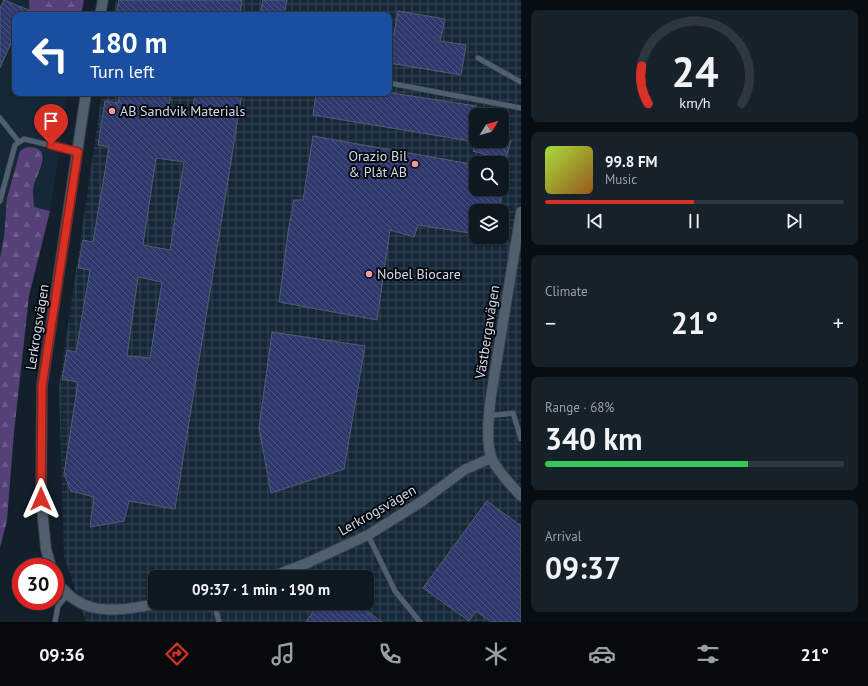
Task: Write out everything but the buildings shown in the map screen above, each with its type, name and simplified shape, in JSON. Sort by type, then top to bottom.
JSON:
[{"type":"street","points":[[101,12],[103,0]]},
{"type":"street","name":"Lerkrogsvägen","points":[[48,558],[46,549],[41,499],[42,386],[86,96]]},
{"type":"street","name":"Västbergavägen","points":[[491,458],[487,426],[488,416],[521,212]]},
{"type":"street","points":[[491,458],[506,479],[521,496]]},
{"type":"street","name":"Lerkrogsvägen","points":[[289,570],[368,534],[421,502],[464,470],[491,458]]},
{"type":"street","points":[[64,589],[75,602],[88,607],[106,609],[138,608],[148,606]]},
{"type":"lane","points":[[478,58],[521,82]]},
{"type":"lane","points":[[392,84],[521,108]]},
{"type":"lane","points":[[0,118],[19,142]]},
{"type":"lane","points":[[0,202],[11,155],[15,145],[19,142],[24,139],[78,152]]},
{"type":"lane","points":[[488,416],[513,413],[521,439]]},
{"type":"lane","points":[[368,534],[395,591],[420,622]]},
{"type":"lane","points":[[55,622],[58,606],[68,594]]},
{"type":"lane","points":[[216,610],[219,622]]},
{"type":"shaded area","points":[[0,0],[29,0],[30,12],[12,12],[12,96],[68,96],[50,211],[34,208],[34,187],[44,160],[41,151],[35,147],[20,151],[5,217],[4,237],[0,258]]},
{"type":"shaded area","points":[[116,0],[521,0],[521,622],[86,622],[64,556],[59,387],[102,96],[392,96],[392,12],[114,12]]},
{"type":"green space","points":[[29,0],[84,0],[82,12],[30,12]]},
{"type":"green space","points":[[27,147],[36,148],[43,155],[41,167],[33,188],[34,207],[50,211],[29,296],[14,432],[7,520],[0,548],[0,258],[4,237],[7,198],[20,151]]},
{"type":"place","name":"AB Sandvik Materials","points":[[112,111]]},
{"type":"place","name":"Orazio Bil & Plåt AB","points":[[415,164]]},
{"type":"place","name":"Nobel Biocare","points":[[369,274]]},
{"type":"route","points":[[41,499],[42,386],[78,152],[51,145]]}]
